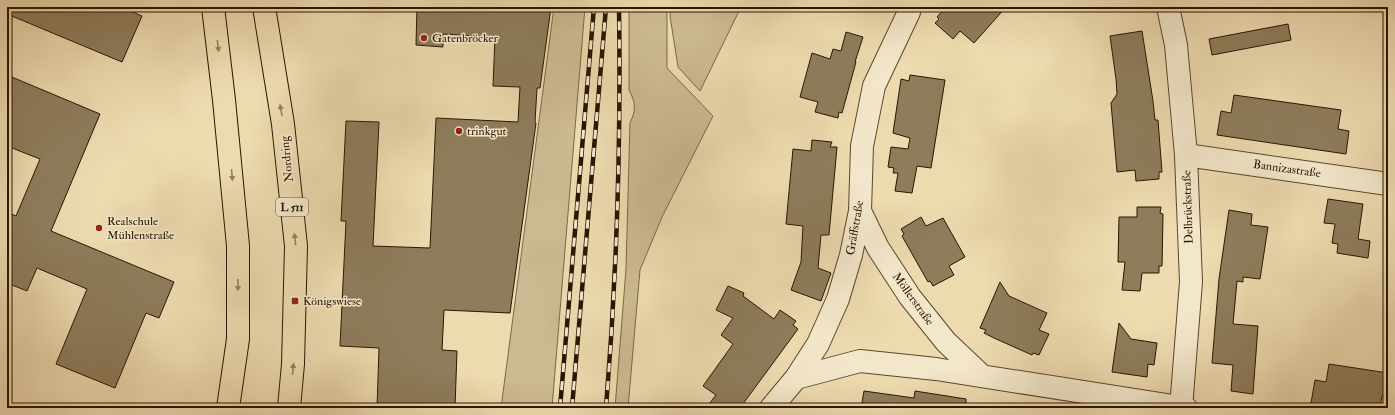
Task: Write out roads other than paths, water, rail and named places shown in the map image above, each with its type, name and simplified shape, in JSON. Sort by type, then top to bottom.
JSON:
[{"type":"main road","points":[[213,7],[224,100],[238,246],[238,339],[228,408]]},
{"type":"main road","name":"Nordring","points":[[264,7],[283,124],[296,246],[293,364],[289,408]]},
{"type":"street","name":"Delbrückstraße","points":[[1168,7],[1176,45],[1186,154],[1191,282],[1183,408]]},
{"type":"street","name":"Gräffstraße","points":[[771,408],[796,378],[818,344],[838,299],[860,211],[862,146],[874,86],[910,9]]},
{"type":"street","name":"Bannizastraße","points":[[1186,154],[1388,184]]},
{"type":"street","name":"Möllerstraße","points":[[860,211],[878,248],[910,297],[946,342],[982,376]]},
{"type":"street","points":[[796,378],[860,361],[936,369],[1183,408]]},
{"type":"railway","points":[[560,408],[594,7]]},
{"type":"railway","points":[[572,408],[606,7]]},
{"type":"railway","points":[[606,408],[613,308],[617,208],[619,7]]},
{"type":"place","name":"Gatenbröcker","points":[[424,38]]},
{"type":"place","name":"trinkgut","points":[[459,131]]},
{"type":"place","name":"Realschule Mühlenstraße","points":[[99,228]]},
{"type":"place","name":"Königswiese","points":[[295,301]]}]
